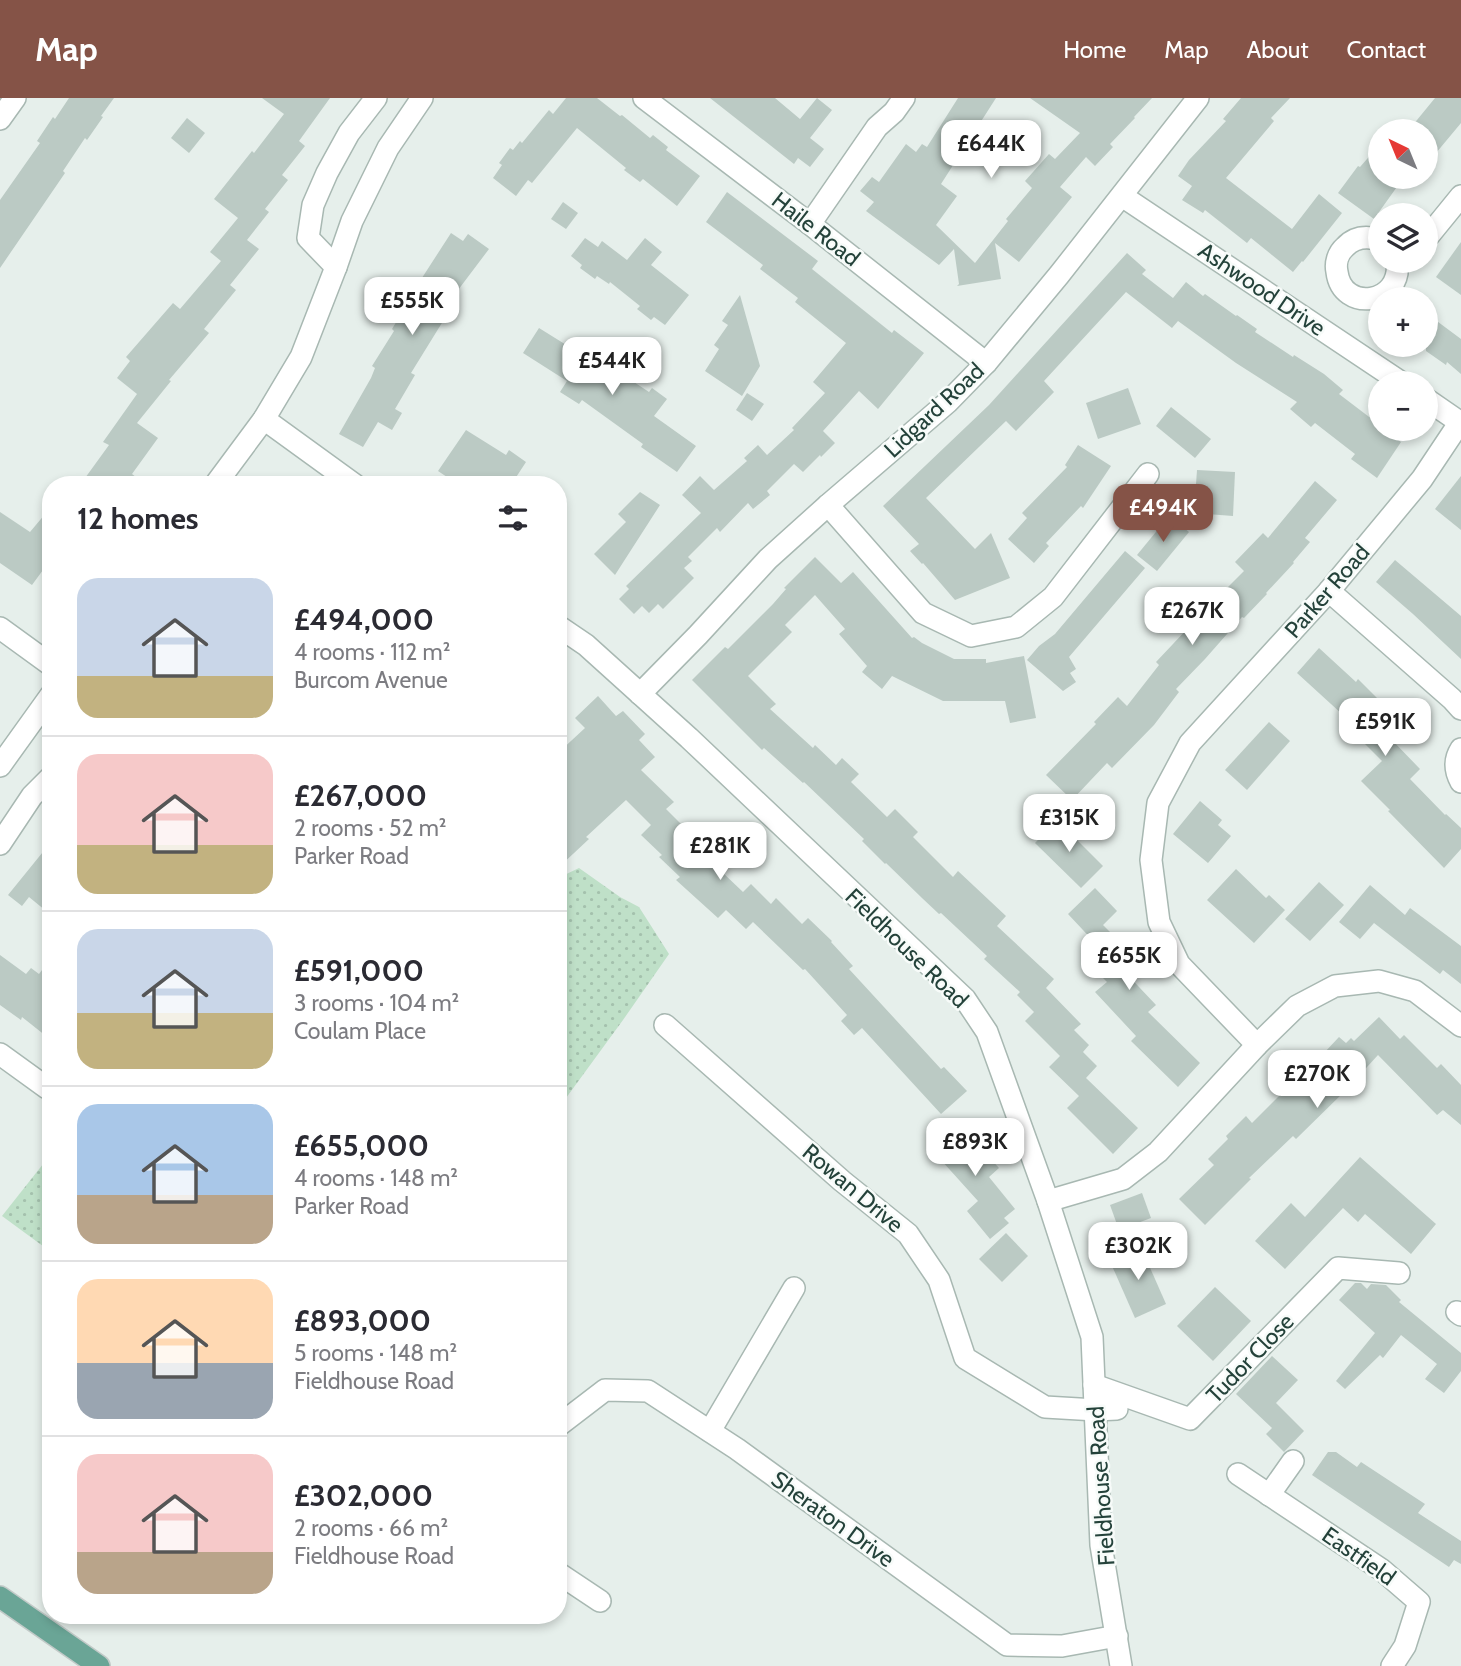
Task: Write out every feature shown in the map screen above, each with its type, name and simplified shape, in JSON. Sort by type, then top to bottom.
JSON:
[{"type":"main road","points":[[0,1597],[99,1666]]},
{"type":"street","points":[[0,119],[15,98]]},
{"type":"street","points":[[336,267],[307,238],[313,205],[349,133],[376,98]]},
{"type":"street","points":[[222,476],[264,419],[301,357],[352,221],[388,148],[422,98]]},
{"type":"street","name":"Haile Road","points":[[644,98],[986,363]]},
{"type":"street","points":[[810,224],[877,127],[894,112],[904,98]]},
{"type":"street","name":"Lidgard Road","points":[[640,694],[768,559],[948,402],[986,363],[1198,98]]},
{"type":"street","name":"Ashwood Drive","points":[[1122,196],[1384,371]]},
{"type":"street","points":[[1438,225],[1461,197]]},
{"type":"street","points":[[1368,237],[1360,237],[1342,248],[1336,268],[1343,287],[1359,298],[1380,297],[1394,283],[1398,273]]},
{"type":"street","points":[[1438,407],[1460,422]]},
{"type":"street","points":[[264,419],[343,476]]},
{"type":"street","name":"Parker Road","points":[[1257,1045],[1180,964],[1160,922],[1151,860],[1158,803],[1190,743],[1329,591],[1422,479],[1460,422]]},
{"type":"street","points":[[828,505],[923,613],[971,636],[1016,627],[1053,597],[1148,474]]},
{"type":"street","points":[[1329,591],[1461,709]]},
{"type":"street","points":[[0,628],[42,659]]},
{"type":"street","name":"Fieldhouse Road","points":[[567,632],[586,645],[640,694],[965,999],[987,1032],[1048,1201],[1092,1337],[1101,1545],[1121,1666]]},
{"type":"street","points":[[0,766],[42,708]]},
{"type":"street","points":[[1461,749],[1455,765],[1461,782]]},
{"type":"street","points":[[0,844],[32,796],[42,786]]},
{"type":"street","points":[[1048,1201],[1122,1179],[1158,1152],[1297,1006],[1335,986],[1379,981],[1415,991],[1461,1026]]},
{"type":"street","name":"Rowan Drive","points":[[664,1025],[842,1181],[908,1234],[939,1280],[965,1358],[1045,1407],[1117,1409]]},
{"type":"street","points":[[0,1054],[42,1084]]},
{"type":"street","name":"Tudor Close","points":[[1094,1385],[1190,1419],[1338,1268],[1399,1273]]},
{"type":"street","points":[[710,1432],[794,1288]]},
{"type":"street","name":"Sheraton Drive","points":[[567,1419],[605,1390],[648,1391],[737,1449],[1007,1645],[1062,1646],[1117,1636]]},
{"type":"street","points":[[1269,1495],[1293,1461]]},
{"type":"street","name":"Eastfield","points":[[1238,1474],[1382,1570],[1419,1602],[1405,1646],[1392,1666]]},
{"type":"street","points":[[567,1579],[600,1601]]},
{"type":"green space","points":[[579,868],[639,907],[669,954],[567,1097],[567,874]]},
{"type":"green space","points":[[42,1165],[42,1245],[2,1216]]},
{"type":"building","points":[[69,98],[114,98],[0,268],[0,200],[40,143],[37,141],[53,117],[55,119]]},
{"type":"building","points":[[262,98],[330,98],[299,141],[305,146],[282,175],[288,180],[265,209],[269,212],[247,240],[259,249],[230,285],[236,290],[204,329],[209,333],[137,423],[158,438],[132,474],[135,476],[87,476],[109,445],[103,442],[137,394],[117,378],[130,361],[126,357],[173,303],[180,309],[221,261],[210,252],[238,218],[214,199],[284,114]]},
{"type":"building","points":[[566,98],[597,98],[650,138],[653,135],[668,147],[666,150],[700,176],[677,206],[643,179],[640,182],[624,170],[626,168],[577,128],[532,183],[528,180],[516,196],[493,178],[502,165],[499,163],[510,148],[513,150],[520,141],[522,143],[549,110],[553,114]]},
{"type":"building","points":[[710,98],[775,98],[800,119],[817,98],[832,110],[810,138],[824,149],[810,167],[798,158],[794,164]]},
{"type":"building","points":[[958,98],[996,98],[941,184],[957,196],[936,225],[975,263],[1032,188],[1025,181],[1049,154],[1055,159],[1080,133],[1030,98],[1152,98],[1110,144],[1113,147],[1095,166],[1086,157],[1060,187],[1072,197],[1019,262],[995,243],[1001,279],[957,286],[959,284],[954,249],[939,265],[866,211],[874,202],[860,191],[872,177],[879,182],[906,144],[916,152],[922,144],[927,147]]},
{"type":"building","points":[[1241,98],[1290,98],[1271,118],[1274,121],[1226,178],[1292,229],[1319,194],[1342,213],[1293,272],[1251,238],[1247,243],[1205,210],[1203,213],[1182,200],[1192,186],[1178,176],[1189,160],[1226,121],[1223,119]]},
{"type":"building","points":[[1435,98],[1461,98],[1461,123],[1438,151],[1438,119],[1418,119]]},
{"type":"building","points":[[187,118],[205,133],[189,153],[171,138]]},
{"type":"building","points":[[1368,158],[1368,189],[1395,189],[1385,203],[1368,203],[1368,215],[1338,193],[1358,166]]},
{"type":"building","points":[[727,192],[818,261],[812,269],[892,333],[894,330],[924,353],[878,409],[859,391],[823,431],[835,443],[821,457],[820,455],[803,472],[794,464],[767,491],[770,495],[753,509],[748,503],[720,532],[717,528],[688,557],[692,561],[684,568],[694,578],[663,609],[658,604],[649,613],[642,606],[634,614],[619,599],[629,589],[626,586],[701,513],[682,495],[700,476],[714,490],[747,461],[744,458],[758,445],[767,455],[794,430],[792,428],[825,393],[813,382],[846,343],[795,302],[798,298],[760,269],[763,265],[706,222]]},
{"type":"building","points":[[563,202],[578,213],[566,229],[551,219]]},
{"type":"building","points":[[451,233],[463,241],[468,234],[489,249],[449,302],[453,305],[411,373],[415,375],[395,409],[402,413],[392,430],[378,422],[363,447],[339,434],[371,378],[375,368],[372,366],[394,331],[392,329],[409,298]]},
{"type":"building","points":[[585,238],[598,247],[602,241],[627,260],[645,238],[662,252],[651,265],[689,295],[665,325],[654,317],[651,320],[637,309],[640,306],[610,282],[609,284],[597,276],[595,279],[580,268],[582,265],[571,256]]},
{"type":"building","points":[[1461,242],[1461,295],[1436,277]]},
{"type":"building","points":[[1127,253],[1146,270],[1142,274],[1173,298],[1186,282],[1203,296],[1205,294],[1257,329],[1255,332],[1324,374],[1343,390],[1339,394],[1368,416],[1368,441],[1401,442],[1377,478],[1351,459],[1355,454],[1315,423],[1311,427],[1290,409],[1297,402],[1178,321],[1172,328],[1126,292],[1044,381],[1054,392],[1016,431],[1006,421],[926,498],[975,549],[991,533],[1010,578],[955,600],[910,551],[919,544],[883,506],[989,405]]},
{"type":"building","points":[[740,295],[760,366],[742,396],[705,371],[719,349],[714,345],[728,325],[722,321]]},
{"type":"building","points":[[1438,322],[1461,339],[1461,374],[1447,362],[1446,365],[1435,357],[1438,357]]},
{"type":"building","points":[[539,328],[584,356],[587,351],[649,392],[652,388],[667,399],[654,416],[696,446],[677,472],[582,400],[579,404],[560,392],[567,381],[523,353]]},
{"type":"building","points":[[1128,388],[1141,424],[1098,439],[1086,403]]},
{"type":"building","points":[[747,393],[764,404],[752,421],[736,410]]},
{"type":"building","points":[[1171,407],[1211,439],[1195,458],[1156,426]]},
{"type":"building","points":[[466,430],[506,455],[509,450],[526,462],[517,476],[446,476],[438,471]]},
{"type":"building","points":[[1078,445],[1111,466],[1083,508],[1081,506],[1046,543],[1049,546],[1034,563],[1008,539],[1027,518],[1022,513],[1067,467],[1065,465]]},
{"type":"building","points":[[1197,470],[1235,472],[1233,516],[1194,513]]},
{"type":"building","points":[[1461,476],[1461,530],[1435,509]]},
{"type":"building","points":[[1315,481],[1337,500],[1305,538],[1310,542],[1267,594],[1242,617],[1176,689],[1179,692],[1154,725],[1112,768],[1107,763],[1072,800],[1046,775],[1096,724],[1094,722],[1118,697],[1127,706],[1159,665],[1156,662],[1211,600],[1213,602],[1244,571],[1235,562],[1263,533],[1268,538]]},
{"type":"building","points":[[640,492],[660,505],[615,575],[594,554],[626,522],[618,514]]},
{"type":"building","points":[[0,512],[30,532],[42,518],[42,571],[32,585],[0,563]]},
{"type":"building","points":[[1169,516],[1189,532],[1157,571],[1137,555]]},
{"type":"building","points":[[1125,551],[1145,568],[1069,657],[1076,669],[1070,673],[1076,682],[1063,691],[1027,660],[1055,634]]},
{"type":"building","points":[[815,557],[841,583],[853,572],[912,638],[954,659],[986,659],[986,663],[1024,656],[1036,718],[1010,723],[1005,701],[943,701],[892,676],[882,689],[862,672],[867,666],[839,634],[845,629],[815,595],[785,625],[792,632],[748,676],[776,704],[770,709],[836,765],[842,758],[859,774],[851,782],[887,817],[895,809],[918,832],[913,837],[953,877],[958,871],[1006,916],[997,926],[1054,979],[1046,988],[1081,1024],[1074,1030],[1089,1045],[1083,1052],[1097,1066],[1086,1078],[1138,1128],[1113,1154],[1067,1108],[1079,1096],[1049,1067],[1060,1056],[1025,1021],[1034,1012],[1017,995],[1020,992],[984,959],[987,956],[885,864],[862,841],[864,839],[804,782],[764,748],[762,750],[692,680],[773,604],[786,589],[784,588]]},
{"type":"building","points":[[1395,560],[1461,616],[1461,659],[1376,582]]},
{"type":"building","points":[[1319,648],[1356,682],[1358,679],[1403,724],[1390,738],[1420,769],[1410,779],[1461,828],[1461,849],[1444,868],[1361,781],[1382,761],[1350,729],[1354,725],[1297,673]]},
{"type":"building","points":[[598,696],[616,716],[623,711],[645,734],[639,740],[655,757],[641,770],[674,802],[666,809],[704,851],[702,853],[743,892],[751,884],[771,904],[776,898],[802,924],[808,918],[853,966],[849,969],[941,1069],[944,1067],[967,1091],[941,1114],[862,1028],[854,1035],[841,1021],[847,1015],[805,969],[753,922],[746,929],[726,910],[718,918],[676,880],[680,877],[641,835],[651,825],[626,800],[586,837],[589,839],[567,860],[567,745],[585,728],[575,718]]},
{"type":"building","points":[[1269,722],[1290,741],[1247,790],[1225,770]]},
{"type":"building","points":[[1200,801],[1222,820],[1218,825],[1231,836],[1208,863],[1173,834]]},
{"type":"building","points":[[1057,820],[1103,866],[1081,888],[1035,843]]},
{"type":"building","points":[[42,853],[42,908],[29,897],[22,906],[8,895]]},
{"type":"building","points":[[1236,869],[1266,898],[1269,895],[1285,910],[1254,943],[1207,900]]},
{"type":"building","points":[[1319,882],[1344,905],[1310,941],[1285,919]]},
{"type":"building","points":[[1370,885],[1405,915],[1410,908],[1461,946],[1461,984],[1443,970],[1440,974],[1374,923],[1360,939],[1339,922]]},
{"type":"building","points":[[1095,888],[1117,911],[1103,925],[1134,956],[1122,969],[1156,1005],[1148,1012],[1200,1063],[1178,1087],[1131,1041],[1136,1036],[1095,992],[1107,982],[1084,959],[1097,945],[1068,914]]},
{"type":"building","points":[[0,955],[26,974],[31,968],[39,974],[42,970],[42,1033],[22,1017],[21,1020],[0,1005]]},
{"type":"building","points":[[1379,1017],[1400,1039],[1404,1035],[1437,1068],[1441,1064],[1461,1085],[1461,1125],[1443,1110],[1437,1115],[1378,1055],[1296,1139],[1293,1136],[1249,1178],[1251,1179],[1205,1225],[1179,1199],[1214,1165],[1208,1159],[1228,1139],[1226,1136],[1246,1116],[1252,1123],[1290,1085],[1292,1087],[1339,1037],[1346,1043],[1351,1038],[1354,1041]]},
{"type":"building","points":[[955,1120],[999,1168],[989,1177],[1015,1209],[1004,1218],[1009,1223],[990,1239],[967,1211],[978,1201],[941,1160],[946,1156],[932,1141]]},
{"type":"building","points":[[1360,1157],[1436,1224],[1411,1254],[1365,1214],[1358,1222],[1343,1208],[1285,1269],[1255,1241],[1291,1203],[1305,1217]]},
{"type":"building","points":[[1142,1193],[1151,1218],[1119,1230],[1110,1205]]},
{"type":"building","points":[[1006,1233],[1028,1256],[1002,1282],[979,1259]]},
{"type":"building","points":[[1140,1245],[1166,1304],[1135,1318],[1109,1259]]},
{"type":"building","points":[[1355,1283],[1361,1283],[1367,1289],[1371,1284],[1386,1285],[1401,1300],[1399,1302],[1461,1353],[1461,1371],[1444,1393],[1425,1379],[1437,1364],[1401,1335],[1383,1358],[1380,1355],[1345,1389],[1336,1381],[1375,1333],[1339,1300]]},
{"type":"building","points":[[1215,1287],[1251,1321],[1213,1361],[1177,1326]]},
{"type":"building","points":[[1272,1356],[1298,1380],[1276,1403],[1304,1431],[1284,1452],[1266,1434],[1272,1428],[1236,1394]]},
{"type":"building","points":[[1328,1452],[1336,1452],[1357,1467],[1361,1462],[1425,1504],[1418,1513],[1461,1541],[1461,1564],[1454,1560],[1449,1567],[1312,1475]]}]
